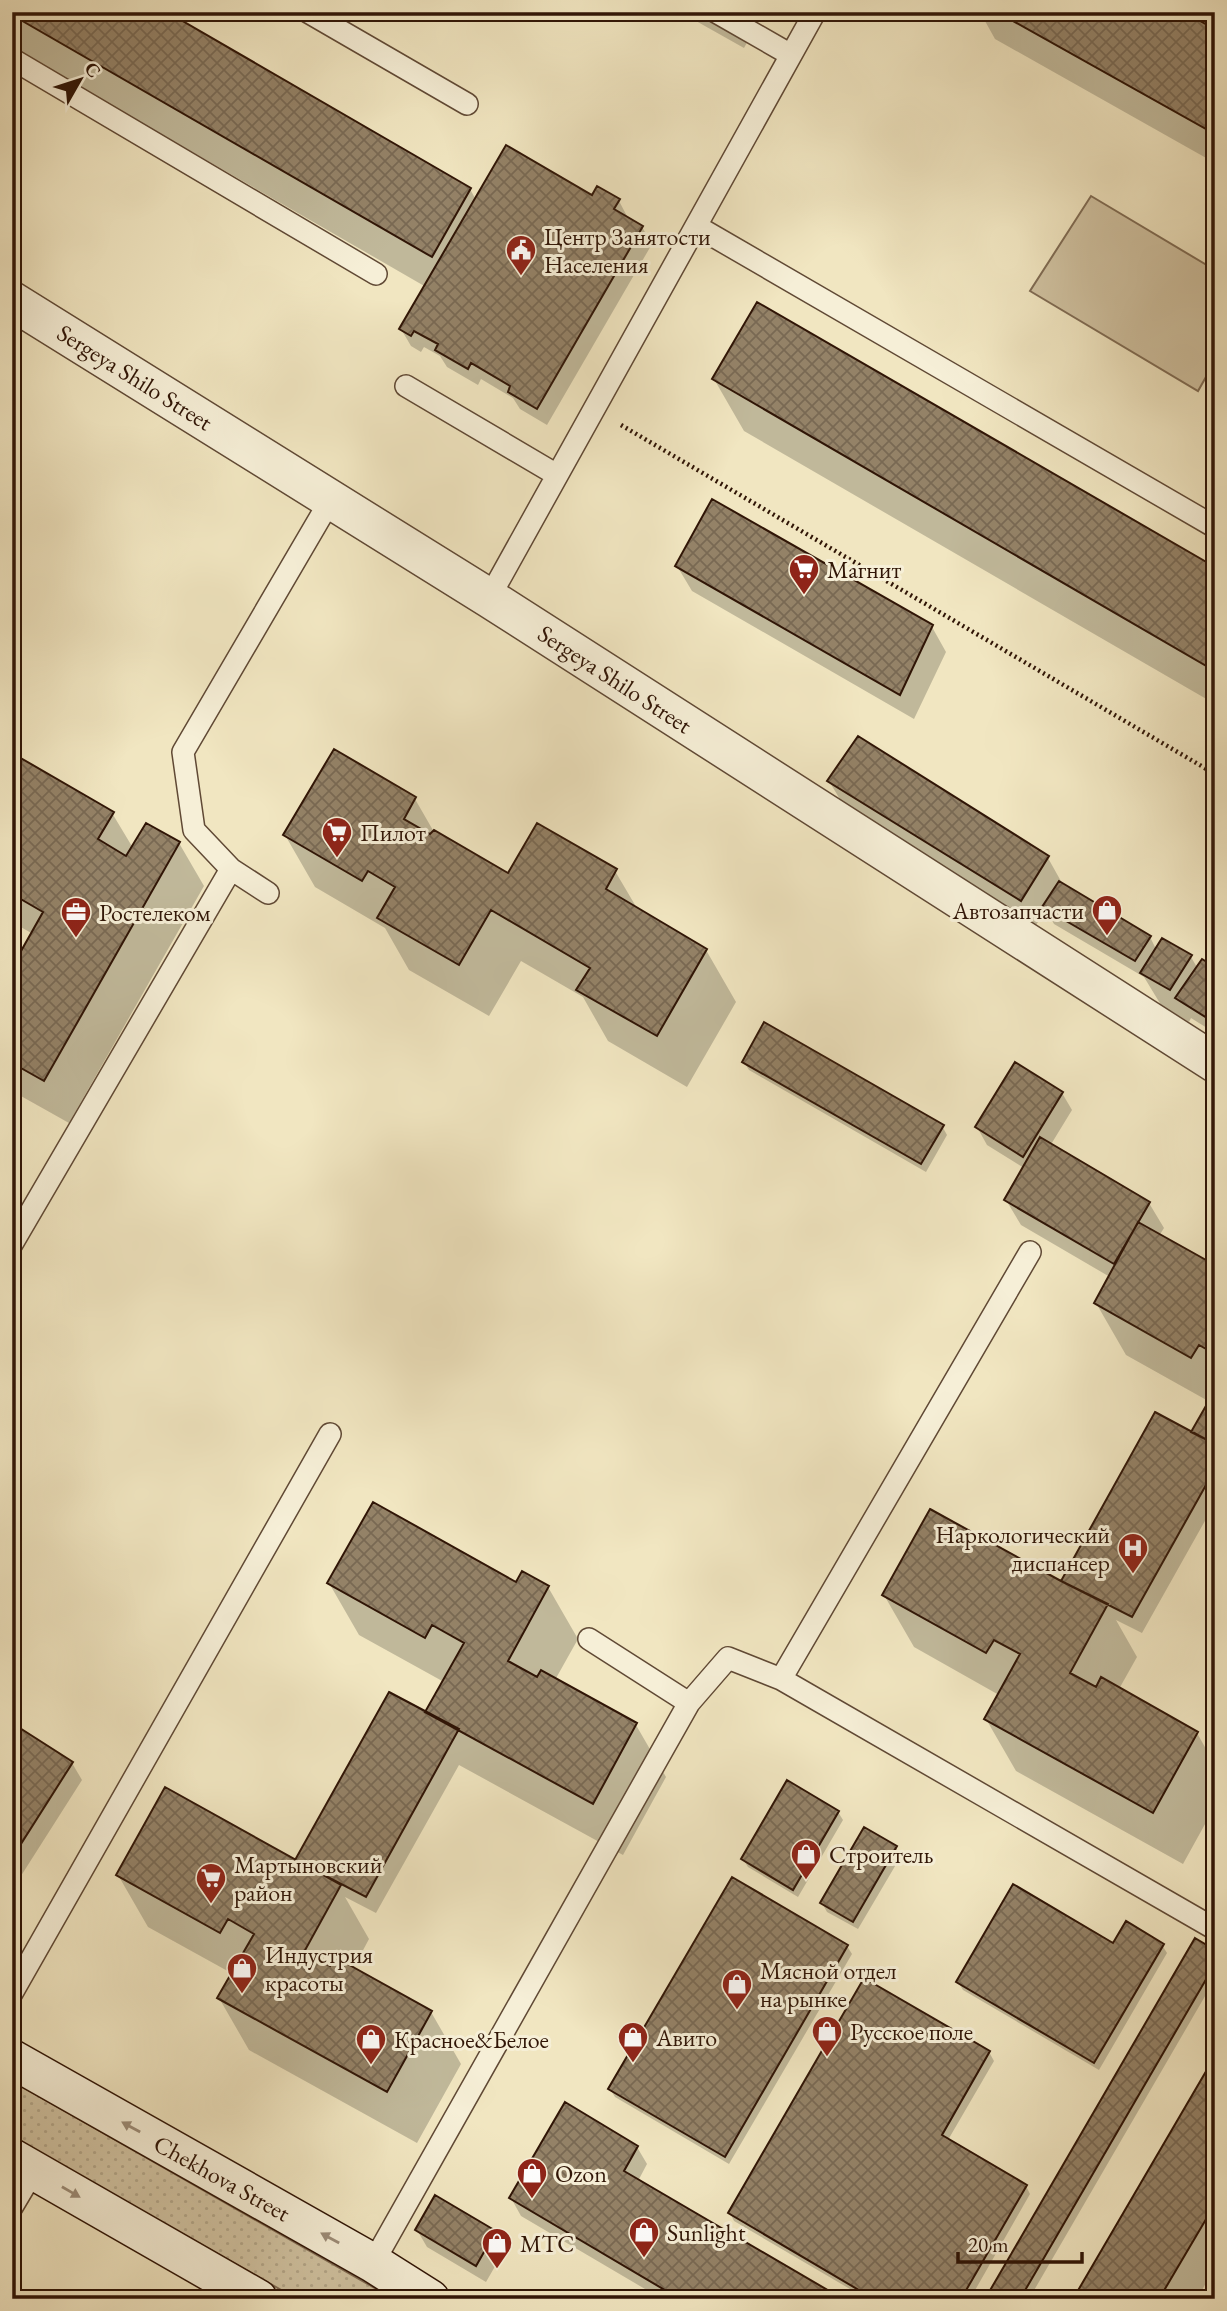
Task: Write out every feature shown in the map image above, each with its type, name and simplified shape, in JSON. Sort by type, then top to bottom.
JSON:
[{"type":"street","name":"Sergeya Shilo Street","points":[[12,301],[489,598],[1215,1063]]},
{"type":"street","name":"Chekhova Street","points":[[12,2059],[373,2263],[430,2299]]},
{"type":"street","points":[[23,2164],[258,2299]]},
{"type":"lane","points":[[308,12],[467,104]]},
{"type":"lane","points":[[716,12],[791,55]]},
{"type":"lane","points":[[489,598],[815,12]]},
{"type":"lane","points":[[12,59],[376,274]]},
{"type":"lane","points":[[696,226],[1215,527]]},
{"type":"lane","points":[[406,386],[558,475]]},
{"type":"lane","points":[[268,893],[231,869],[194,830],[183,752],[331,499]]},
{"type":"lane","points":[[12,1244],[231,869]]},
{"type":"lane","points":[[781,1679],[1030,1252]]},
{"type":"lane","points":[[12,1993],[330,1434]]},
{"type":"lane","points":[[589,1639],[689,1703]]},
{"type":"lane","points":[[373,2263],[689,1703],[728,1658],[781,1679],[1215,1930]]},
{"type":"lane","points":[[12,2207],[23,2164]]},
{"type":"path","points":[[594,410],[1215,774]]},
{"type":"shaded area","points":[[1091,196],[1215,270],[1215,361],[1198,391],[1030,291]]},
{"type":"shaded area","points":[[12,2081],[394,2299],[297,2299],[12,2137]]},
{"type":"building","points":[[12,12],[167,12],[471,188],[432,257],[12,15]]},
{"type":"building","points":[[997,12],[1184,12],[1215,29],[1215,134]]},
{"type":"building","name":"Центр Занятости Населения","points":[[506,145],[592,195],[597,186],[620,199],[614,209],[643,226],[537,409],[508,392],[510,386],[471,363],[468,369],[435,350],[438,344],[414,331],[411,336],[399,329]]},
{"type":"building","points":[[757,302],[1215,567],[1215,671],[712,379]]},
{"type":"building","name":"Магнит","points":[[712,499],[933,625],[900,695],[675,566]]},
{"type":"building","points":[[858,736],[1049,856],[1021,901],[827,781]]},
{"type":"building","points":[[334,749],[416,797],[404,819],[430,834],[434,830],[508,873],[537,823],[617,869],[606,889],[707,949],[657,1036],[576,990],[590,968],[491,910],[459,965],[377,918],[395,887],[368,871],[362,881],[283,835]]},
{"type":"building","name":"Ростелеком","points":[[12,753],[114,812],[98,839],[126,856],[146,823],[180,842],[44,1081],[12,1063],[12,967],[43,912],[12,894]]},
{"type":"building","points":[[1059,881],[1151,936],[1135,961],[1042,907]]},
{"type":"building","points":[[1162,938],[1192,955],[1170,990],[1140,973]]},
{"type":"building","points":[[1202,959],[1215,967],[1215,1023],[1175,998]]},
{"type":"building","points":[[764,1022],[944,1125],[921,1164],[742,1062]]},
{"type":"building","points":[[1015,1062],[1063,1092],[1023,1157],[975,1127]]},
{"type":"building","points":[[1040,1137],[1150,1202],[1114,1264],[1004,1200]]},
{"type":"building","points":[[1138,1222],[1215,1265],[1215,1354],[1199,1345],[1191,1358],[1094,1303]]},
{"type":"building","points":[[1215,1390],[1215,1444],[1191,1432]]},
{"type":"building","name":"Наркологический диспансер","points":[[1155,1412],[1215,1444],[1215,1469],[1132,1617],[1061,1581]]},
{"type":"building","points":[[373,1502],[516,1582],[522,1571],[549,1586],[508,1661],[537,1677],[541,1670],[637,1723],[593,1804],[425,1712],[464,1643],[432,1625],[425,1638],[327,1583]]},
{"type":"building","points":[[930,1509],[1108,1604],[1070,1673],[1096,1687],[1101,1677],[1198,1732],[1153,1813],[984,1719],[1020,1654],[994,1640],[986,1653],[882,1595]]},
{"type":"building","points":[[389,1692],[459,1729],[366,1897],[295,1860]]},
{"type":"building","points":[[12,1723],[73,1762],[12,1858]]},
{"type":"building","points":[[787,1780],[839,1811],[793,1890],[741,1859]]},
{"type":"building","points":[[165,1787],[341,1885],[304,1952],[330,1966],[335,1957],[432,2011],[387,2092],[217,1998],[254,1934],[228,1919],[220,1933],[116,1875]]},
{"type":"building","points":[[864,1827],[897,1846],[853,1922],[820,1903]]},
{"type":"building","points":[[732,1877],[848,1945],[725,2157],[608,2089]]},
{"type":"building","points":[[1013,1884],[1113,1943],[1126,1921],[1164,1944],[1094,2063],[956,1982]]},
{"type":"building","points":[[1195,1938],[1215,1950],[1215,1964],[1020,2299],[985,2299]]},
{"type":"building","points":[[864,1978],[990,2051],[942,2135],[1027,2185],[961,2299],[874,2299],[728,2213]]},
{"type":"building","points":[[1215,2056],[1215,2204],[1159,2299],[1073,2299]]},
{"type":"building","points":[[565,2102],[638,2146],[624,2171],[843,2299],[680,2299],[509,2198]]},
{"type":"building","points":[[435,2195],[496,2231],[476,2266],[415,2230]]},
{"type":"place","name":"Центр Занятости Населения","points":[[521,277]]},
{"type":"place","name":"Магнит","points":[[804,596]]},
{"type":"place","name":"Пилот","points":[[337,859]]},
{"type":"place","name":"Автозапчасти","points":[[1107,937]]},
{"type":"place","name":"Ростелеком","points":[[76,939]]},
{"type":"place","name":"Наркологический диспансер","points":[[1133,1575]]},
{"type":"place","name":"Строитель","points":[[806,1881]]},
{"type":"place","name":"Мартыновский район","points":[[211,1905]]},
{"type":"place","name":"Индустрия красоты","points":[[242,1995]]},
{"type":"place","name":"Мясной отдел на рынке","points":[[737,2011]]},
{"type":"place","name":"Русское поле","points":[[827,2058]]},
{"type":"place","name":"Авито","points":[[633,2064]]},
{"type":"place","name":"Красное&Белое","points":[[371,2066]]},
{"type":"place","name":"Ozon","points":[[532,2200]]},
{"type":"place","name":"Sunlight","points":[[644,2259]]},
{"type":"place","name":"МТС","points":[[497,2270]]}]
